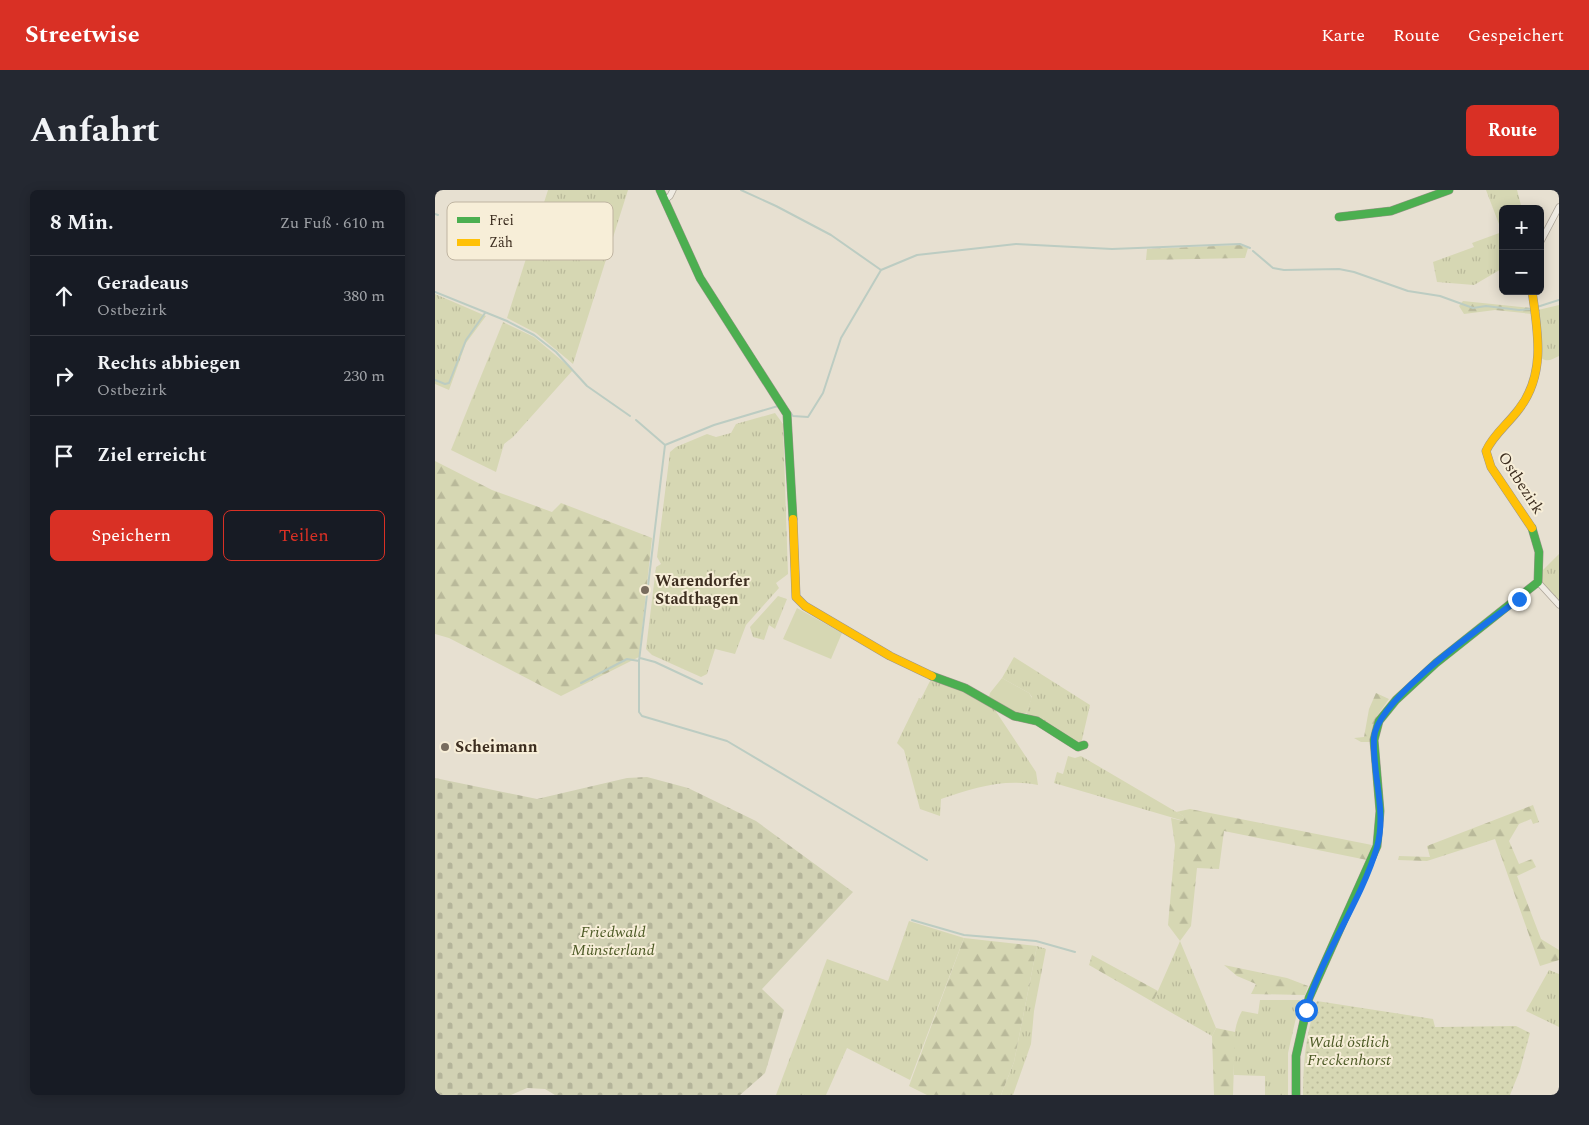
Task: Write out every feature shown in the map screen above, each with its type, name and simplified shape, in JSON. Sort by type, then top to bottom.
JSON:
[{"type":"street","points":[[660,190],[700,278],[781,404],[789,424],[796,597],[805,606],[890,656],[929,675],[965,688],[1014,716],[1037,721],[1078,747],[1084,745]]},
{"type":"street","points":[[665,200],[673,190]]},
{"type":"street","points":[[1339,217],[1391,211],[1449,190]]},
{"type":"street","points":[[1544,235],[1559,207]]},
{"type":"street","name":"Ostbezirk","points":[[1533,295],[1539,346],[1536,374],[1527,397],[1490,442],[1486,451],[1491,466],[1527,517],[1535,533],[1541,556],[1538,582]]},
{"type":"street","points":[[1296,1095],[1296,1056],[1309,998],[1377,846],[1380,812],[1374,740],[1379,721],[1396,700],[1436,663],[1538,582],[1559,605]]},
{"type":"green space","points":[[548,190],[628,190],[613,237],[613,202],[544,202]]},
{"type":"green space","points":[[1486,190],[1517,190],[1521,205],[1499,205],[1499,224]]},
{"type":"green space","points":[[1499,233],[1499,270],[1474,285],[1437,282],[1433,262],[1474,247],[1472,243]]},
{"type":"green space","points":[[1240,245],[1248,248],[1245,258],[1146,260],[1147,249]]},
{"type":"green space","points":[[526,260],[606,260],[573,364],[536,333],[507,318]]},
{"type":"green space","points":[[435,294],[486,316],[466,343],[449,390],[435,384]]},
{"type":"green space","points":[[1463,301],[1532,308],[1532,314],[1495,310],[1464,314],[1459,306]]},
{"type":"green space","points":[[1559,305],[1559,356],[1546,360],[1541,358],[1538,310]]},
{"type":"green space","points":[[503,322],[534,337],[573,370],[513,437],[504,444],[496,472],[451,450]]},
{"type":"green space","points":[[775,413],[783,424],[788,574],[776,583],[779,588],[746,625],[735,654],[715,649],[707,674],[701,677],[652,655],[646,649],[656,567],[661,564],[657,557],[670,452],[676,447],[707,434],[716,437],[731,433],[736,424]]},
{"type":"green space","points":[[435,461],[492,490],[552,512],[561,503],[652,538],[639,657],[561,696],[449,638],[435,634]]},
{"type":"green space","points":[[1559,554],[1559,601],[1541,581],[1543,570]]},
{"type":"green space","points":[[778,596],[787,599],[775,629],[769,625],[764,640],[753,637],[750,627]]},
{"type":"green space","points":[[797,608],[842,633],[831,659],[783,639]]},
{"type":"green space","points":[[1014,657],[1090,705],[1081,744],[1077,745],[1026,713],[1032,697],[1029,693],[1002,678]]},
{"type":"green space","points":[[1002,678],[1029,693],[1032,698],[1026,713],[1018,714],[989,697]]},
{"type":"green space","points":[[931,679],[963,690],[993,707],[1036,772],[1038,785],[1001,783],[965,791],[941,799],[940,816],[920,809],[904,750],[897,743],[919,698],[921,699]]},
{"type":"green space","points":[[1376,693],[1389,699],[1375,719],[1370,742],[1361,742],[1354,738],[1364,737],[1369,709]]},
{"type":"green space","points":[[1068,756],[1075,758],[1081,756],[1185,817],[1184,821],[1054,783],[1057,772],[1063,774]]},
{"type":"green space","name":"Friedwald Münsterland","points":[[647,777],[688,788],[756,821],[853,892],[762,989],[784,1010],[765,1073],[740,1095],[555,1095],[545,1089],[527,1088],[511,1095],[435,1095],[435,778],[537,799],[627,778]]},
{"type":"green space","points":[[1533,805],[1539,822],[1533,824],[1531,819],[1519,824],[1509,841],[1519,864],[1532,859],[1536,867],[1517,876],[1541,939],[1559,950],[1559,960],[1540,966],[1495,839],[1427,861],[1398,860],[1399,856],[1430,857],[1427,846]]},
{"type":"green space","points":[[1190,809],[1372,845],[1367,860],[1224,831],[1219,869],[1197,868],[1191,926],[1180,941],[1168,925],[1175,845],[1171,818],[1183,821],[1185,817],[1176,812]]},
{"type":"green space","points":[[909,921],[964,938],[910,1080],[847,1048],[826,1095],[776,1095],[827,959],[888,981]]},
{"type":"green space","points":[[964,938],[1037,946],[1014,1062],[1001,1095],[927,1095],[909,1086]]},
{"type":"green space","points":[[1180,941],[1216,1028],[1212,1036],[1153,1002]]},
{"type":"green space","points":[[1037,946],[1046,949],[1034,1011],[1031,1044],[1013,1095],[1001,1095],[1014,1062]]},
{"type":"green space","points":[[1092,955],[1158,991],[1153,1002],[1089,965]]},
{"type":"green space","points":[[1224,965],[1287,978],[1308,986],[1305,995],[1251,994],[1256,984],[1237,976]]},
{"type":"green space","points":[[1549,970],[1559,974],[1559,1027],[1526,1011]]},
{"type":"green space","points":[[1260,1000],[1300,1000],[1288,1053],[1288,1095],[1265,1095],[1265,1076],[1234,1075],[1234,1042],[1238,1018],[1242,1011],[1258,1014]]},
{"type":"green space","name":"Wald östlich Freckenhorst","points":[[1317,1001],[1433,1019],[1435,1027],[1516,1026],[1530,1033],[1520,1070],[1510,1095],[1303,1095],[1306,1047]]},
{"type":"green space","points":[[1216,1028],[1235,1032],[1233,1095],[1214,1095],[1212,1036]]},
{"type":"waterway","points":[[741,190],[831,235],[881,270]]},
{"type":"waterway","points":[[787,408],[793,416],[808,417],[823,393],[841,338],[881,270],[917,255],[1016,244],[1112,249],[1240,244],[1250,248]]},
{"type":"waterway","points":[[1253,251],[1273,268],[1284,270],[1339,269],[1354,272],[1408,291],[1440,296],[1473,308],[1486,306],[1519,310],[1532,309]]},
{"type":"waterway","points":[[435,292],[507,321],[534,335],[556,352],[587,386],[630,416]]},
{"type":"waterway","points":[[1537,307],[1559,300]]},
{"type":"waterway","points":[[435,380],[445,384],[449,383],[466,340],[485,313]]},
{"type":"waterway","points":[[665,445],[714,425],[778,406]]},
{"type":"waterway","points":[[636,420],[665,445]]},
{"type":"waterway","points":[[665,445],[639,661],[639,712],[642,716],[727,741],[927,860]]},
{"type":"waterway","points":[[640,658],[655,662],[702,684]]},
{"type":"waterway","points":[[581,683],[627,659],[639,661]]},
{"type":"waterway","points":[[912,920],[964,935],[1036,941],[1075,952]]},
{"type":"traffic: fast","points":[[660,190],[700,278],[787,414],[793,519]]},
{"type":"traffic: fast","points":[[1339,217],[1391,211],[1449,190]]},
{"type":"traffic: fast","points":[[1296,1095],[1296,1056],[1309,998],[1377,846],[1380,811],[1374,740],[1379,721],[1396,700],[1436,663],[1538,582],[1539,552],[1532,528]]},
{"type":"traffic: fast","points":[[932,676],[965,688],[1014,716],[1037,721],[1078,747],[1084,745]]},
{"type":"traffic: slow","points":[[1532,528],[1491,467],[1486,451],[1528,396],[1533,382],[1537,367],[1538,337],[1533,295]]},
{"type":"traffic: slow","points":[[793,519],[796,597],[805,606],[890,656],[932,676]]},
{"type":"place","name":"Warendorfer Stadthagen","points":[[645,590]]},
{"type":"place","name":"Scheimann","points":[[445,747]]},
{"type":"route","points":[[1306,1010],[1309,998],[1377,846],[1380,812],[1374,740],[1379,721],[1388,708],[1448,652],[1519,599]]}]
